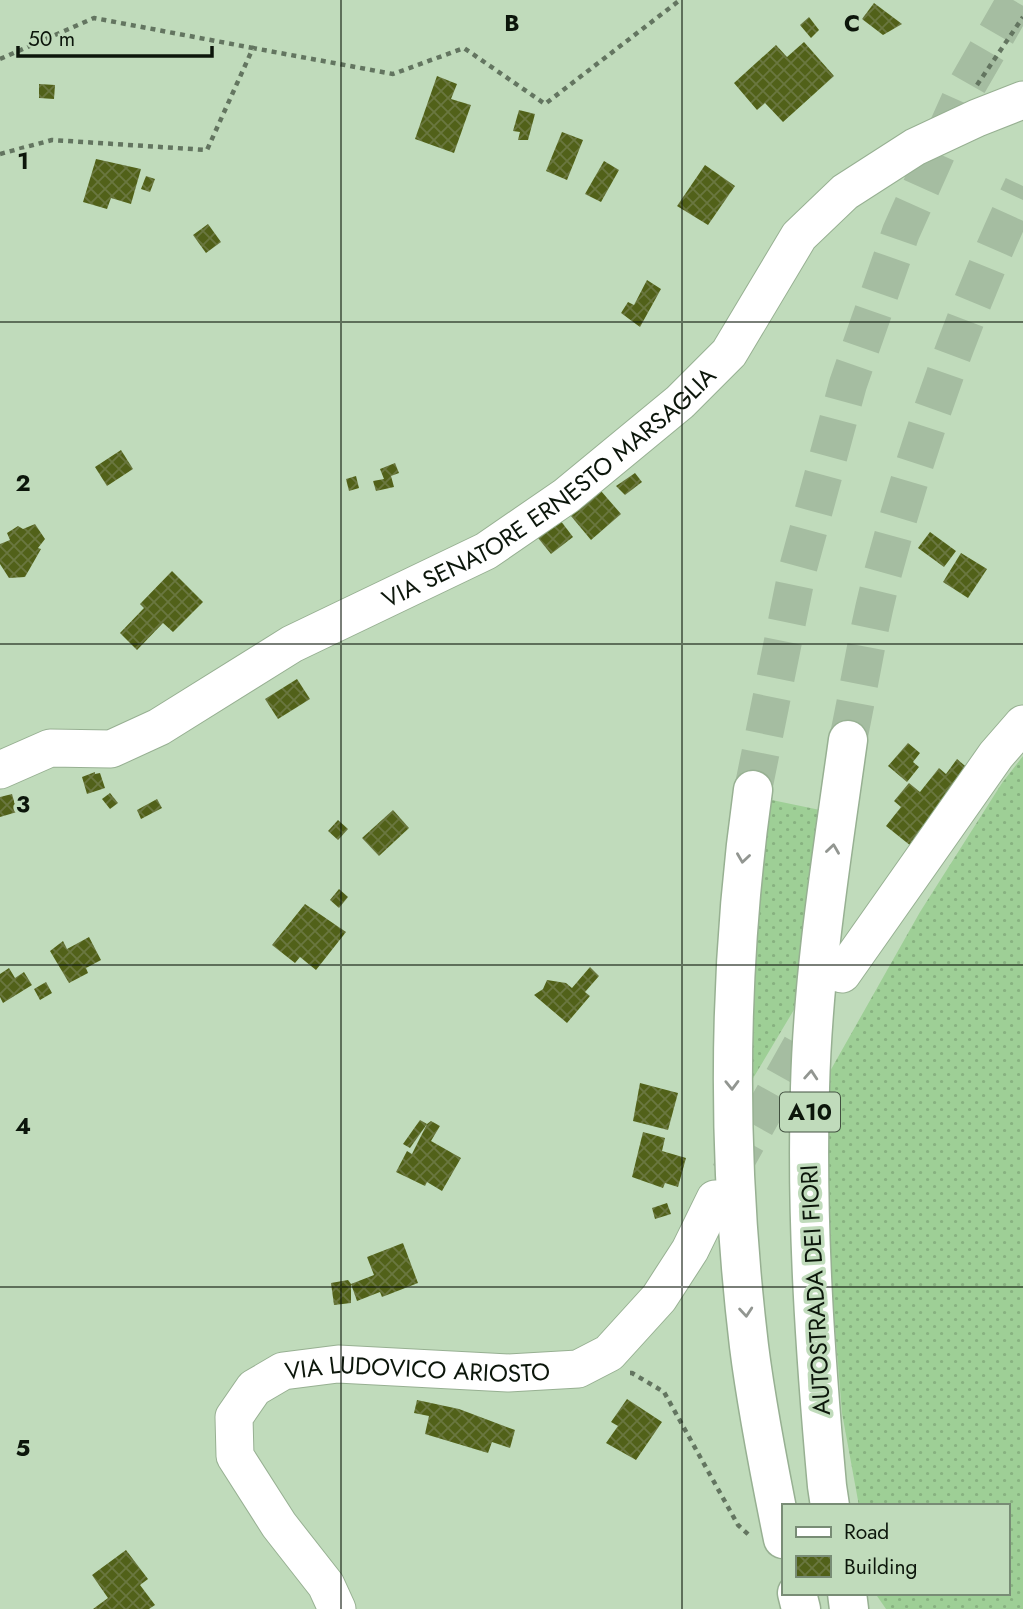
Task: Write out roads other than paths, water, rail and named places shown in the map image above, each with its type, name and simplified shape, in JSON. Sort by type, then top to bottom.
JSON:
[{"type":"highway","name":"AUTOSTRADA DEI FIORI","points":[[828,1496],[815,1351],[809,1219],[810,1085],[819,953],[848,740]]},
{"type":"highway","points":[[753,790],[742,867],[735,962],[732,1084],[737,1215],[749,1347],[772,1485],[770,1541]]},
{"type":"street","name":"VIA SENATORE ERNESTO MARSAGLIA","points":[[0,770],[50,748],[111,749],[159,727],[292,644],[486,551],[566,496],[680,402],[729,353],[799,236],[845,192],[915,147],[1021,101]]},
{"type":"street","points":[[842,974],[996,755],[1023,724]]},
{"type":"street","name":"VIA LUDOVICO ARIOSTO","points":[[337,1609],[326,1586],[279,1525],[236,1456],[234,1417],[254,1388],[283,1371],[338,1364],[508,1373],[578,1369],[609,1353],[659,1298],[690,1250],[715,1199]]},
{"type":"tunnel","points":[[753,790],[797,572],[848,384],[901,232],[965,89],[1016,0]]},
{"type":"tunnel","points":[[848,740],[875,603],[909,482],[961,332],[1023,186]]},
{"type":"tunnel","points":[[729,1174],[817,1017]]}]
